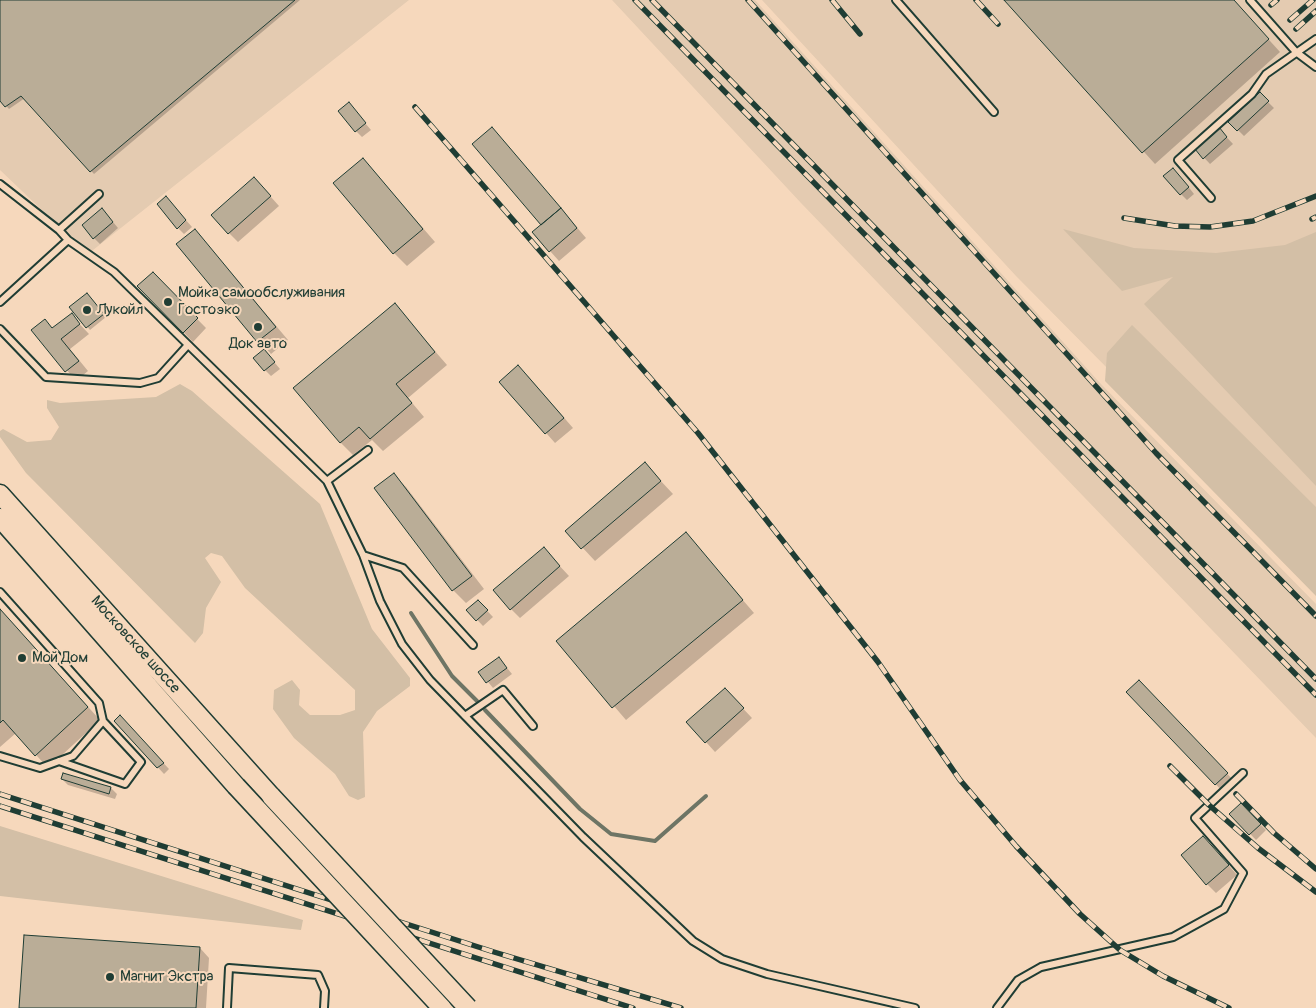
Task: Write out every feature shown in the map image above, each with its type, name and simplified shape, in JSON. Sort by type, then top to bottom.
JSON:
[{"type":"main road","name":"Московское шоссе","points":[[0,494],[271,796],[468,1008]]},
{"type":"main road","name":"Московское шоссе","points":[[0,518],[236,786],[442,1008]]},
{"type":"lane","points":[[896,0],[994,112]]},
{"type":"lane","points":[[1250,0],[1296,52],[1316,67]]},
{"type":"lane","points":[[1211,198],[1178,160],[1252,94],[1266,74],[1316,39]]},
{"type":"lane","points":[[0,184],[59,230],[68,240],[114,272],[187,346],[327,481],[363,554],[380,601],[402,644],[430,680],[582,837],[693,941],[722,959],[767,974],[915,1008]]},
{"type":"lane","points":[[59,230],[99,194]]},
{"type":"lane","points":[[0,302],[68,240]]},
{"type":"lane","points":[[0,329],[46,377],[140,383],[158,378],[187,346]]},
{"type":"lane","points":[[327,481],[368,450]]},
{"type":"lane","points":[[363,554],[403,568],[473,645]]},
{"type":"lane","points":[[0,592],[99,703],[103,720],[141,762],[125,784],[60,761]]},
{"type":"lane","points":[[465,716],[503,690],[533,726]]},
{"type":"lane","points":[[0,756],[40,768],[73,756],[103,720]]},
{"type":"lane","points":[[996,1008],[1018,980],[1042,968],[1173,937],[1224,909],[1243,873],[1195,818],[1243,773]]},
{"type":"lane","points":[[227,1008],[229,968],[318,975],[325,991],[324,1008]]},
{"type":"shaded area","points":[[0,0],[409,0],[88,254],[0,170]]},
{"type":"shaded area","points":[[612,0],[755,0],[1100,383],[1316,604],[1316,738],[801,203]]},
{"type":"shaded area","points":[[762,0],[1316,0],[1316,579],[1016,276]]},
{"type":"shaded area","points":[[1063,229],[1134,248],[1216,253],[1285,245],[1316,232],[1316,486],[1144,304],[1173,277],[1122,291]]},
{"type":"shaded area","points":[[1132,325],[1316,507],[1316,596],[1105,381],[1107,353]]},
{"type":"shaded area","points":[[180,384],[192,391],[320,504],[372,629],[410,678],[410,686],[377,711],[363,732],[365,797],[358,800],[349,796],[335,774],[294,738],[273,709],[274,690],[292,680],[300,690],[299,705],[310,715],[340,715],[355,710],[355,690],[245,588],[222,556],[211,553],[205,558],[221,582],[206,608],[203,633],[195,643],[26,473],[0,437],[0,431],[3,429],[27,442],[51,440],[59,427],[47,408],[47,400],[60,403],[156,397]]},
{"type":"shaded area","points":[[0,826],[303,920],[301,930],[0,896]]},
{"type":"building","points":[[0,0],[295,0],[90,172],[21,96],[5,107],[0,101]]},
{"type":"building","points":[[1004,0],[1234,0],[1269,39],[1142,153]]},
{"type":"building","points":[[1260,92],[1269,101],[1237,131],[1228,122]]},
{"type":"building","points":[[349,102],[366,123],[355,132],[338,111]]},
{"type":"building","points":[[492,127],[561,208],[541,225],[472,144]]},
{"type":"building","points":[[1219,127],[1227,137],[1203,159],[1195,149]]},
{"type":"building","points":[[363,158],[423,229],[393,254],[333,183]]},
{"type":"building","points":[[1173,168],[1189,187],[1180,195],[1163,176]]},
{"type":"building","points":[[254,177],[271,196],[228,234],[211,215]]},
{"type":"building","points":[[166,196],[186,220],[177,229],[157,204]]},
{"type":"building","points":[[102,208],[113,222],[93,239],[82,225]]},
{"type":"building","points":[[561,208],[577,228],[549,252],[532,232]]},
{"type":"building","points":[[195,229],[276,327],[257,342],[176,244]]},
{"type":"building","name":"Мойка самообслуживания Гостоэко","points":[[153,272],[198,318],[183,333],[137,286]]},
{"type":"building","name":"Лукойл","points":[[87,293],[104,314],[86,328],[69,307]]},
{"type":"building","points":[[395,303],[435,352],[396,384],[412,403],[370,439],[359,427],[340,443],[293,388]]},
{"type":"building","points":[[72,313],[80,324],[61,339],[79,361],[65,372],[31,330],[45,319],[52,328]]},
{"type":"building","points":[[264,349],[275,362],[264,371],[253,358]]},
{"type":"building","points":[[518,365],[564,418],[545,434],[499,382]]},
{"type":"building","points":[[645,462],[661,481],[581,549],[565,531]]},
{"type":"building","points":[[394,473],[472,576],[452,591],[374,488]]},
{"type":"building","points":[[686,532],[743,600],[612,708],[556,641]]},
{"type":"building","points":[[544,547],[560,566],[510,610],[493,590]]},
{"type":"building","points":[[478,600],[488,610],[476,621],[466,610]]},
{"type":"building","name":"Мой Дом","points":[[0,609],[88,707],[35,756],[3,720],[0,723]]},
{"type":"building","points":[[499,657],[507,668],[486,683],[478,672]]},
{"type":"building","points":[[1139,680],[1228,773],[1215,785],[1126,692]]},
{"type":"building","points":[[725,688],[744,708],[705,743],[686,722]]},
{"type":"building","points":[[120,715],[164,763],[157,768],[114,721]]},
{"type":"building","points":[[63,773],[111,787],[109,794],[61,779]]},
{"type":"building","points":[[1241,803],[1261,824],[1249,835],[1229,814]]},
{"type":"building","points":[[1203,836],[1229,865],[1206,885],[1181,855]]},
{"type":"building","name":"Магнит Экстра","points":[[24,935],[200,947],[196,1008],[19,1008]]},
{"type":"waterway","points":[[411,613],[452,676],[477,701]]},
{"type":"waterway","points":[[485,710],[580,809],[611,834],[655,841],[706,796]]},
{"type":"railway","points":[[635,0],[1316,695]]},
{"type":"railway","points":[[652,0],[1316,679]]},
{"type":"railway","points":[[748,0],[1156,453],[1316,616]]},
{"type":"railway","points":[[832,0],[860,34]]},
{"type":"railway","points":[[976,0],[998,24]]},
{"type":"railway","points":[[1271,5],[1277,0]]},
{"type":"railway","points":[[1290,20],[1313,0]]},
{"type":"railway","points":[[1296,29],[1316,11]]},
{"type":"railway","points":[[415,107],[698,433],[878,662],[960,780],[1016,846],[1080,914],[1120,950],[1163,976],[1229,1008]]},
{"type":"railway","points":[[1124,218],[1175,226],[1210,227],[1253,221],[1316,196]]},
{"type":"railway","points":[[1312,219],[1316,217]]},
{"type":"railway","points":[[1170,766],[1209,805],[1258,848],[1316,892]]},
{"type":"railway","points":[[0,794],[494,952],[681,1008]]},
{"type":"railway","points":[[1236,794],[1274,833],[1316,869]]},
{"type":"railway","points":[[0,806],[633,1008]]},
{"type":"place","name":"Мойка самообслуживания Гостоэко","points":[[168,302]]},
{"type":"place","name":"Лукойл","points":[[87,310]]},
{"type":"place","name":"Док авто","points":[[258,327]]},
{"type":"place","name":"Мой Дом","points":[[22,658]]},
{"type":"place","name":"Магнит Экстра","points":[[110,977]]}]
